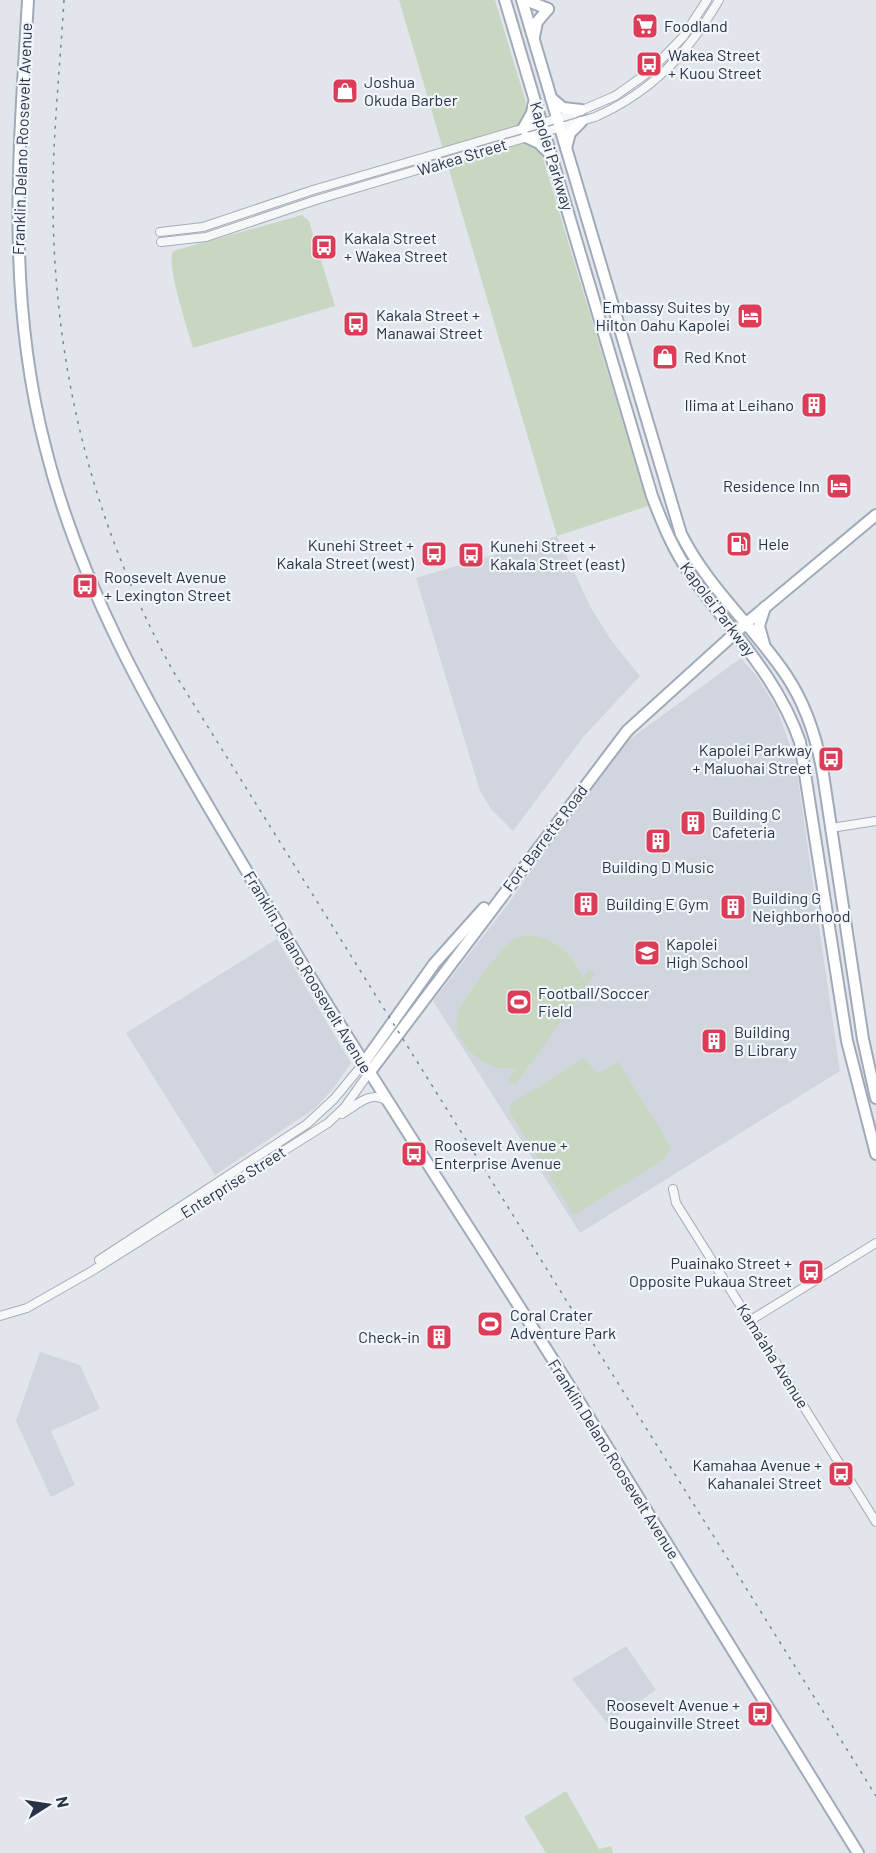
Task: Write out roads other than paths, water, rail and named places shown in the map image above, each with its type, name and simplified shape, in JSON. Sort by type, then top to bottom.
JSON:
[{"type":"main road","name":"Franklin Delano Roosevelt Avenue","points":[[28,0],[18,183],[18,277],[32,387],[44,445],[61,502],[92,588],[139,685],[178,756],[385,1100],[566,1381],[858,1853]]},
{"type":"main road","name":"Kapolei Parkway","points":[[506,0],[664,529],[693,578],[738,629],[765,650],[793,687],[811,725],[820,755],[862,1039],[876,1098]]},
{"type":"main road","points":[[524,0],[548,9],[537,22],[533,39]]},
{"type":"main road","name":"Kapolei Parkway","points":[[524,0],[533,39],[676,521],[701,570],[779,696],[796,730],[805,765],[848,1046],[876,1154]]},
{"type":"main road","points":[[511,20],[526,15]]},
{"type":"main road","points":[[551,98],[563,108],[581,110]]},
{"type":"main road","points":[[535,99],[523,134],[539,143],[551,155]]},
{"type":"main road","points":[[566,148],[570,133],[581,122]]},
{"type":"main road","name":"Fort Barrette Road","points":[[366,1068],[376,1046],[434,964],[483,910],[606,745],[652,697],[876,515]]},
{"type":"main road","points":[[765,607],[759,626],[765,650]]},
{"type":"main road","name":"Fort Barrette Road","points":[[366,1068],[607,755],[648,709],[738,629]]},
{"type":"main road","points":[[708,658],[734,645],[752,653]]},
{"type":"main road","points":[[815,831],[831,828]]},
{"type":"main road","points":[[355,1049],[362,1051],[376,1046]]},
{"type":"street","name":"Wakea Street","points":[[558,124],[581,110],[615,96],[649,72],[678,43],[706,0]]},
{"type":"street","name":"Wakea Street","points":[[161,242],[206,237],[316,200],[447,162],[523,134],[558,124],[581,122],[618,106],[662,76],[691,44],[720,0]]},
{"type":"street","name":"Wakea Street","points":[[160,232],[203,227],[313,190],[444,151],[523,134]]},
{"type":"street","points":[[831,828],[876,821]]},
{"type":"street","name":"Enterprise Street","points":[[0,1316],[27,1308],[323,1126],[344,1108],[366,1068]]},
{"type":"street","name":"Enterprise Street","points":[[83,1274],[176,1208],[307,1124],[366,1068]]},
{"type":"street","points":[[323,1126],[368,1098],[378,1096],[385,1100]]},
{"type":"street","name":"Kama'aha Avenue","points":[[673,1189],[676,1203],[876,1522]]},
{"type":"street","points":[[750,1320],[876,1243]]},
{"type":"railway","points":[[64,0],[53,183],[55,270],[61,330],[84,448],[121,561],[145,617],[173,671],[876,1796]]},
{"type":"place","name":"Foodland","points":[[645,26]]},
{"type":"place","name":"Wakea Street + Kuou Street","points":[[649,64]]},
{"type":"place","name":"Joshua Okuda Barber","points":[[345,91]]},
{"type":"place","name":"Kakala Street + Wakea Street","points":[[324,247]]},
{"type":"place","name":"Embassy Suites by Hilton Oahu Kapolei","points":[[750,316]]},
{"type":"place","name":"Kakala Street + Manawai Street","points":[[356,324]]},
{"type":"place","name":"Red Knot","points":[[665,357]]},
{"type":"place","name":"Ilima at Leihano","points":[[814,405]]},
{"type":"place","name":"Residence Inn","points":[[839,486]]},
{"type":"place","name":"Hele","points":[[739,544]]},
{"type":"place","name":"Kunehi Street + Kakala Street (west)","points":[[434,554]]},
{"type":"place","name":"Kunehi Street + Kakala Street (east)","points":[[471,555]]},
{"type":"place","name":"Roosevelt Avenue + Lexington Street","points":[[85,586]]},
{"type":"place","name":"Kapolei Parkway + Maluohai Street","points":[[831,759]]},
{"type":"place","name":"Building C Cafeteria","points":[[693,823]]},
{"type":"place","name":"Building D Music","points":[[658,841]]},
{"type":"place","name":"Building E Gym","points":[[586,904]]},
{"type":"place","name":"Building G Neighborhood","points":[[733,907]]},
{"type":"place","name":"Kapolei High School","points":[[647,953]]},
{"type":"place","name":"Football/Soccer Field","points":[[519,1002]]},
{"type":"place","name":"Building B Library","points":[[714,1041]]},
{"type":"place","name":"Roosevelt Avenue + Enterprise Avenue","points":[[414,1154]]},
{"type":"place","name":"Puainako Street + Opposite Pukaua Street","points":[[811,1272]]},
{"type":"place","name":"Coral Crater Adventure Park","points":[[490,1324]]},
{"type":"place","name":"Check-in","points":[[439,1337]]},
{"type":"place","name":"Kamahaa Avenue + Kahanalei Street","points":[[841,1474]]},
{"type":"place","name":"Roosevelt Avenue + Bougainville Street","points":[[760,1714]]}]
